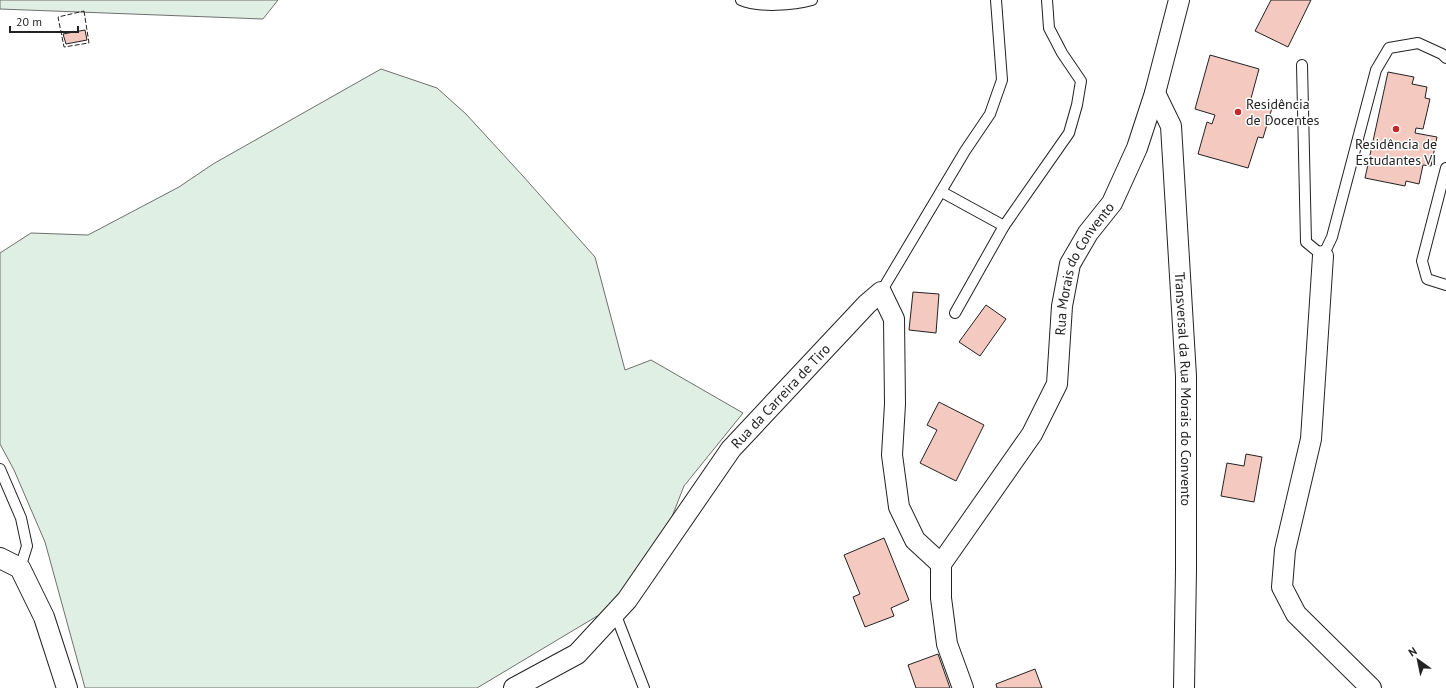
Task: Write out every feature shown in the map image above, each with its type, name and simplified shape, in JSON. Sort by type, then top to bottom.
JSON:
[{"type":"street","name":"Rua Morais do Convento","points":[[941,564],[1032,434],[1057,384],[1062,306],[1070,264],[1088,233],[1112,203],[1137,148],[1155,93],[1179,0]]},
{"type":"street","name":"Transversal da Rua Morais do Convento","points":[[1155,93],[1171,126],[1186,376],[1186,570],[1184,688]]},
{"type":"street","points":[[1323,256],[1311,439],[1285,550],[1282,587],[1296,614],[1371,688]]},
{"type":"street","points":[[881,292],[894,319],[895,404],[892,455],[899,507],[915,540],[941,564],[941,598],[947,644],[963,688]]},
{"type":"street","name":"Rua da Carreira de Tiro","points":[[514,688],[577,654],[615,613],[626,600],[731,449],[867,304],[881,292]]},
{"type":"street","points":[[0,558],[20,568],[44,617],[67,688]]},
{"type":"lane","points":[[741,0],[749,4],[776,4],[800,3],[812,0]]},
{"type":"lane","points":[[955,312],[1004,226],[1068,133],[1077,105],[1081,81],[1062,53],[1050,28],[1047,0]]},
{"type":"lane","points":[[881,292],[942,192],[965,151],[990,114],[1002,80],[994,1]]},
{"type":"lane","points":[[1302,65],[1306,242],[1323,256],[1332,237],[1376,70],[1389,48],[1418,43],[1442,54],[1446,58]]},
{"type":"lane","points":[[1446,168],[1422,262],[1427,279],[1446,285]]},
{"type":"lane","points":[[942,192],[1004,226]]},
{"type":"lane","points":[[0,468],[21,518],[26,546],[20,568]]},
{"type":"lane","points":[[615,613],[644,688]]},
{"type":"green space","points":[[0,0],[278,0],[263,19],[0,9]]},
{"type":"green space","points":[[381,69],[437,88],[466,114],[595,257],[625,370],[651,360],[743,413],[684,486],[664,537],[609,609],[477,688],[85,688],[45,542],[14,470],[0,444],[0,253],[31,233],[88,235],[179,187],[213,164]]},
{"type":"building","points":[[1271,0],[1311,0],[1288,47],[1255,31]]},
{"type":"building","points":[[85,30],[87,40],[66,44],[63,34]]},
{"type":"building","name":"Residência de Docentes","points":[[1210,55],[1259,69],[1250,102],[1272,108],[1263,138],[1258,137],[1248,168],[1198,154],[1207,122],[1212,124],[1215,115],[1195,109]]},
{"type":"building","name":"Residência de Estudantes VI","points":[[1388,72],[1414,77],[1412,84],[1427,87],[1425,98],[1430,99],[1423,129],[1416,128],[1415,133],[1437,137],[1431,166],[1423,165],[1419,184],[1406,181],[1405,186],[1365,178]]},
{"type":"building","points":[[913,292],[939,294],[936,333],[909,330]]},
{"type":"building","points":[[986,305],[1006,319],[980,356],[959,342]]},
{"type":"building","points":[[939,402],[984,425],[956,481],[920,463],[937,430],[927,425]]},
{"type":"building","points":[[1246,454],[1262,457],[1254,502],[1221,496],[1227,463],[1244,466]]},
{"type":"building","points":[[884,538],[909,600],[891,608],[894,616],[865,627],[853,597],[860,594],[844,555]]},
{"type":"building","points":[[938,654],[950,688],[916,688],[908,665]]},
{"type":"building","points":[[1035,669],[1042,688],[997,688],[996,684]]},
{"type":"fence","points":[[84,11],[89,43],[64,47],[58,17],[84,11]]},
{"type":"place","name":"Residência de Docentes","points":[[1238,112]]},
{"type":"place","name":"Residência de Estudantes VI","points":[[1396,129]]}]
